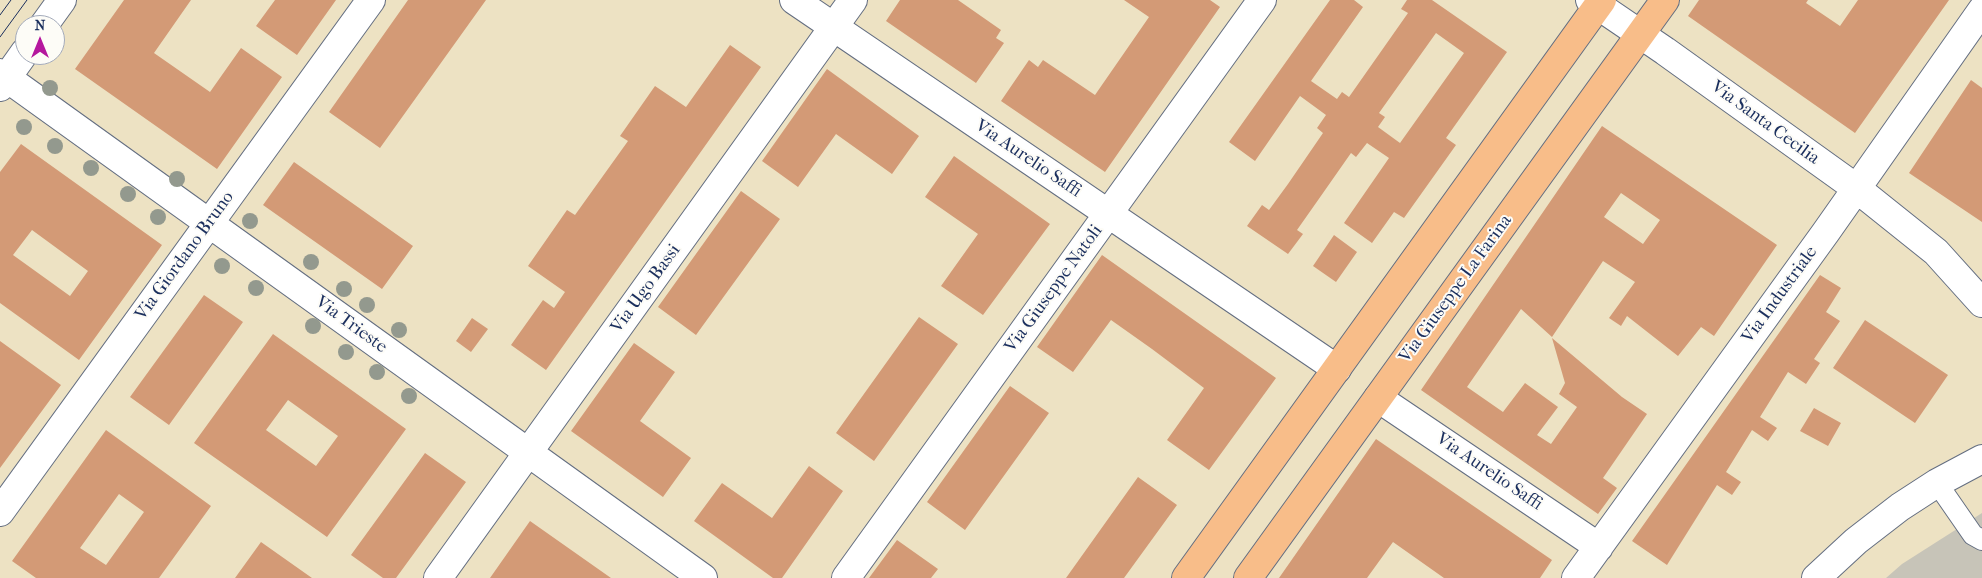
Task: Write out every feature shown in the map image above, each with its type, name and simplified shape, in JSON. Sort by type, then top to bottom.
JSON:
[{"type":"main road","name":"Via Giuseppe La Farina","points":[[1248,578],[1665,0]]},
{"type":"main road","points":[[1186,578],[1337,369],[1597,2]]},
{"type":"street","points":[[51,15],[62,0]]},
{"type":"street","name":"Via Giordano Bruno","points":[[0,512],[370,0]]},
{"type":"street","name":"Via Aurelio Saffi","points":[[794,0],[1337,369]]},
{"type":"street","name":"Via Ugo Bassi","points":[[438,578],[853,0]]},
{"type":"street","name":"Via Giuseppe Natoli","points":[[846,578],[1262,0]]},
{"type":"street","name":"Via Santa Cecilia","points":[[1597,2],[1856,188],[1936,252],[1982,302]]},
{"type":"street","name":"Via Industriale","points":[[1576,578],[1982,10]]},
{"type":"street","points":[[2,79],[15,64]]},
{"type":"street","name":"Via Trieste","points":[[2,79],[209,223],[703,578]]},
{"type":"street","name":"Via Santa Cecilia","points":[[1936,252],[1982,275]]},
{"type":"street","name":"Via Aurelio Saffi","points":[[1378,398],[1599,546]]},
{"type":"street","points":[[1816,578],[1868,530],[1937,483],[1971,464],[1982,445]]},
{"type":"lane","points":[[1937,483],[1974,535],[1982,540]]},
{"type":"shaded area","points":[[1982,513],[1982,578],[1886,578],[1902,564]]},
{"type":"building","points":[[124,0],[191,0],[154,53],[210,92],[241,48],[282,77],[217,169],[75,69]]},
{"type":"building","points":[[275,0],[336,0],[297,55],[256,26]]},
{"type":"building","points":[[408,0],[486,0],[380,148],[329,112]]},
{"type":"building","points":[[900,0],[958,0],[1001,30],[996,38],[1004,43],[976,83],[886,21]]},
{"type":"building","points":[[1124,0],[1210,0],[1220,7],[1105,172],[1001,101],[1029,60],[1038,67],[1043,60],[1095,95],[1149,17]]},
{"type":"building","points":[[1330,0],[1354,0],[1363,7],[1311,81],[1337,99],[1342,92],[1349,97],[1408,13],[1401,9],[1407,0],[1432,0],[1507,52],[1446,138],[1456,145],[1404,218],[1394,212],[1372,243],[1344,223],[1389,158],[1367,143],[1356,157],[1351,153],[1297,230],[1303,234],[1288,254],[1247,226],[1262,205],[1269,210],[1288,184],[1323,133],[1317,128],[1326,115],[1300,96],[1255,161],[1229,142]],"holes":[[[1436,33],[1464,53],[1400,143],[1378,127],[1385,117],[1379,113]]]},
{"type":"building","points":[[1699,0],[1808,0],[1806,3],[1840,26],[1858,0],[1949,0],[1855,133],[1688,16]]},
{"type":"building","points":[[730,45],[761,67],[546,370],[511,345],[543,300],[554,308],[565,292],[528,266],[567,210],[575,215],[628,141],[620,136],[655,86],[686,107]]},
{"type":"building","points":[[827,69],[919,136],[892,174],[836,134],[798,187],[762,161]]},
{"type":"building","points":[[1971,80],[1982,88],[1982,222],[1909,173]]},
{"type":"building","points":[[1602,126],[1777,245],[1714,336],[1701,327],[1678,356],[1627,316],[1621,326],[1609,318],[1635,282],[1603,261],[1552,337],[1521,309],[1467,387],[1503,412],[1525,383],[1558,407],[1537,435],[1551,444],[1577,407],[1559,394],[1565,383],[1552,338],[1622,397],[1647,414],[1603,478],[1617,488],[1598,514],[1421,390]],"holes":[[[1621,193],[1660,220],[1643,244],[1604,217]]]},
{"type":"building","points":[[21,144],[162,245],[79,360],[0,303],[0,172]],"holes":[[[32,230],[88,271],[70,296],[13,255]]]},
{"type":"building","points":[[954,156],[1050,224],[983,315],[941,286],[978,234],[925,197]]},
{"type":"building","points":[[294,162],[413,246],[382,289],[263,205]]},
{"type":"building","points":[[741,191],[780,219],[696,335],[658,307]]},
{"type":"building","points":[[1334,235],[1357,252],[1336,282],[1313,266]]},
{"type":"building","points":[[1102,255],[1276,378],[1209,470],[1167,440],[1204,388],[1152,349],[1111,320],[1073,372],[1037,347]]},
{"type":"building","points":[[1820,275],[1841,288],[1826,312],[1840,321],[1814,359],[1820,363],[1806,384],[1788,372],[1760,417],[1777,428],[1768,441],[1752,430],[1726,472],[1741,482],[1732,495],[1717,485],[1667,565],[1632,541]]},
{"type":"building","points":[[204,295],[243,322],[169,425],[130,397]]},
{"type":"building","points":[[919,317],[958,344],[874,461],[836,433]]},
{"type":"building","points":[[472,318],[488,329],[471,352],[456,341]]},
{"type":"building","points":[[1865,320],[1948,375],[1915,423],[1833,368]]},
{"type":"building","points":[[273,334],[406,429],[327,537],[194,443]],"holes":[[[288,400],[338,436],[316,466],[266,430]]]},
{"type":"building","points":[[0,341],[61,385],[0,468]]},
{"type":"building","points":[[634,343],[675,372],[640,421],[691,458],[663,497],[571,431]]},
{"type":"building","points":[[1010,386],[1049,413],[965,530],[927,502]]},
{"type":"building","points":[[1814,408],[1841,423],[1828,446],[1800,431]]},
{"type":"building","points":[[106,430],[211,506],[159,578],[36,578],[12,561]],"holes":[[[119,494],[144,512],[106,565],[80,548]]]},
{"type":"building","points":[[1376,439],[1552,560],[1540,578],[1444,578],[1393,542],[1367,578],[1279,578]]},
{"type":"building","points":[[425,453],[466,482],[396,578],[383,578],[351,555]]},
{"type":"building","points":[[809,466],[843,491],[782,578],[773,578],[694,521],[722,483],[772,518]]},
{"type":"building","points":[[1138,477],[1177,505],[1124,578],[1066,578]]},
{"type":"building","points":[[530,521],[611,578],[490,578]]},
{"type":"building","points":[[897,540],[938,569],[931,578],[869,578]]},
{"type":"building","points":[[261,542],[312,578],[235,578]]},
{"type":"tram line","points":[[0,15],[11,0]]},
{"type":"tram line","points":[[0,37],[27,0]]}]
